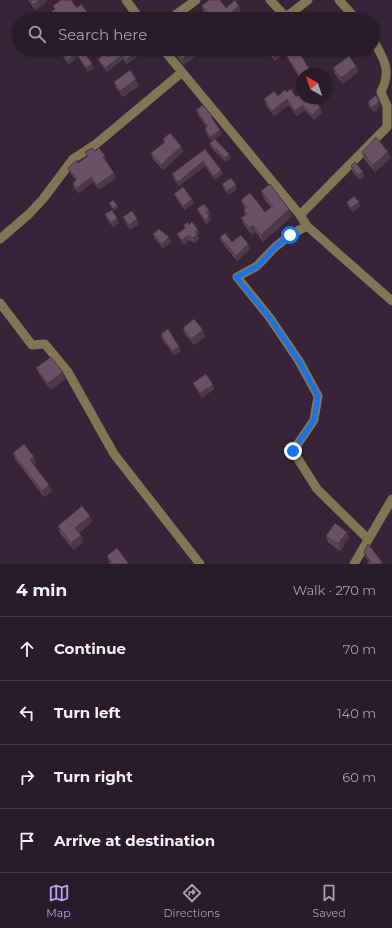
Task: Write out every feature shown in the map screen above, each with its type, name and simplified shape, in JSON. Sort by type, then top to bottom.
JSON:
[{"type":"street","points":[[126,0],[135,12]]},
{"type":"street","points":[[180,12],[196,0]]},
{"type":"street","points":[[270,0],[282,12]]},
{"type":"street","points":[[292,12],[308,0]]},
{"type":"street","points":[[338,0],[349,12]]},
{"type":"street","points":[[300,215],[390,127],[387,106],[381,92],[385,84],[387,64],[380,52]]},
{"type":"street","points":[[169,56],[300,215],[307,226],[392,301]]},
{"type":"street","points":[[0,239],[29,214],[43,199],[73,159],[101,139],[182,73]]},
{"type":"street","points":[[307,226],[290,235],[274,248],[258,266],[236,277],[270,318],[299,361],[318,396],[314,420],[293,451],[317,488],[368,539]]},
{"type":"street","points":[[0,303],[32,345],[45,344],[68,372],[114,454],[200,564]]},
{"type":"street","points":[[354,564],[392,498]]},
{"type":"building","points":[[30,0],[40,0],[33,5]]},
{"type":"building","points":[[61,0],[71,0],[77,8],[81,4],[87,12],[51,12],[55,9],[53,6]]},
{"type":"building","points":[[209,0],[220,0],[226,8],[235,0],[239,6],[232,12],[207,12],[202,6]]},
{"type":"building","points":[[64,56],[73,56],[68,60]]},
{"type":"building","points":[[78,56],[87,56],[92,64],[86,68]]},
{"type":"building","points":[[102,56],[121,56],[105,68],[98,59]]},
{"type":"building","points":[[123,56],[131,56],[126,60]]},
{"type":"building","points":[[287,56],[301,56],[309,68],[296,68],[296,71]]},
{"type":"building","points":[[349,56],[356,66],[341,78],[333,68]]},
{"type":"building","points":[[130,70],[136,79],[120,91],[114,82]]},
{"type":"building","points":[[291,89],[296,97],[296,104],[317,104],[320,107],[312,115],[303,105],[295,111],[287,99],[272,111],[264,99],[274,91],[278,96],[285,90],[287,92]]},
{"type":"building","points":[[376,95],[379,102],[372,107],[368,102]]},
{"type":"building","points":[[203,105],[212,116],[211,117],[220,130],[210,137],[205,128],[208,126],[196,110]]},
{"type":"building","points":[[170,133],[181,146],[161,165],[151,153],[165,142],[163,139]]},
{"type":"building","points":[[376,137],[388,152],[373,165],[362,152]]},
{"type":"building","points":[[215,139],[229,154],[225,158],[210,143]]},
{"type":"building","points":[[92,148],[95,151],[99,148],[105,156],[103,157],[114,173],[97,185],[91,177],[77,188],[73,183],[77,179],[68,168],[77,160],[78,163],[88,156],[85,152]]},
{"type":"building","points":[[205,149],[221,170],[214,176],[203,161],[178,182],[172,174]]},
{"type":"building","points":[[355,162],[363,172],[358,175],[351,166]]},
{"type":"building","points":[[231,178],[236,185],[227,191],[222,184]]},
{"type":"building","points":[[270,184],[289,209],[261,235],[253,225],[249,228],[241,218],[247,214],[244,210],[247,207],[241,200],[250,193],[265,212],[273,206],[261,191]]},
{"type":"building","points":[[183,187],[192,199],[184,206],[174,194]]},
{"type":"building","points":[[354,196],[359,202],[351,208],[347,202]]},
{"type":"building","points":[[113,200],[117,205],[113,209],[109,203]]},
{"type":"building","points":[[204,204],[209,210],[206,212],[209,216],[205,220],[197,209]]},
{"type":"building","points":[[112,210],[117,218],[111,223],[105,214]]},
{"type":"building","points":[[132,211],[137,219],[129,225],[123,217]]},
{"type":"building","points":[[188,222],[189,225],[192,222],[198,230],[195,232],[197,235],[193,238],[188,236],[182,240],[177,234],[185,228],[184,225]]},
{"type":"building","points":[[159,229],[169,237],[162,244],[153,234]]},
{"type":"building","points":[[225,233],[232,242],[241,235],[248,244],[236,256],[220,237]]},
{"type":"building","points":[[194,319],[203,330],[191,339],[183,328]]},
{"type":"building","points":[[168,329],[179,347],[172,351],[161,334]]},
{"type":"building","points":[[51,357],[63,372],[48,383],[36,368]]},
{"type":"building","points":[[206,374],[213,385],[200,393],[193,383]]},
{"type":"building","points":[[24,444],[34,457],[30,460],[49,485],[42,491],[13,453]]},
{"type":"building","points":[[82,506],[90,516],[75,528],[81,535],[71,543],[58,526]]},
{"type":"building","points":[[335,523],[347,532],[338,544],[326,536]]},
{"type":"building","points":[[368,544],[382,562],[380,564],[367,564],[370,561],[364,552]]},
{"type":"building","points":[[117,548],[128,563],[113,564],[107,556]]},
{"type":"route","points":[[290,235],[274,248],[258,266],[236,277],[270,318],[299,361],[318,396],[314,420],[293,451]]}]
